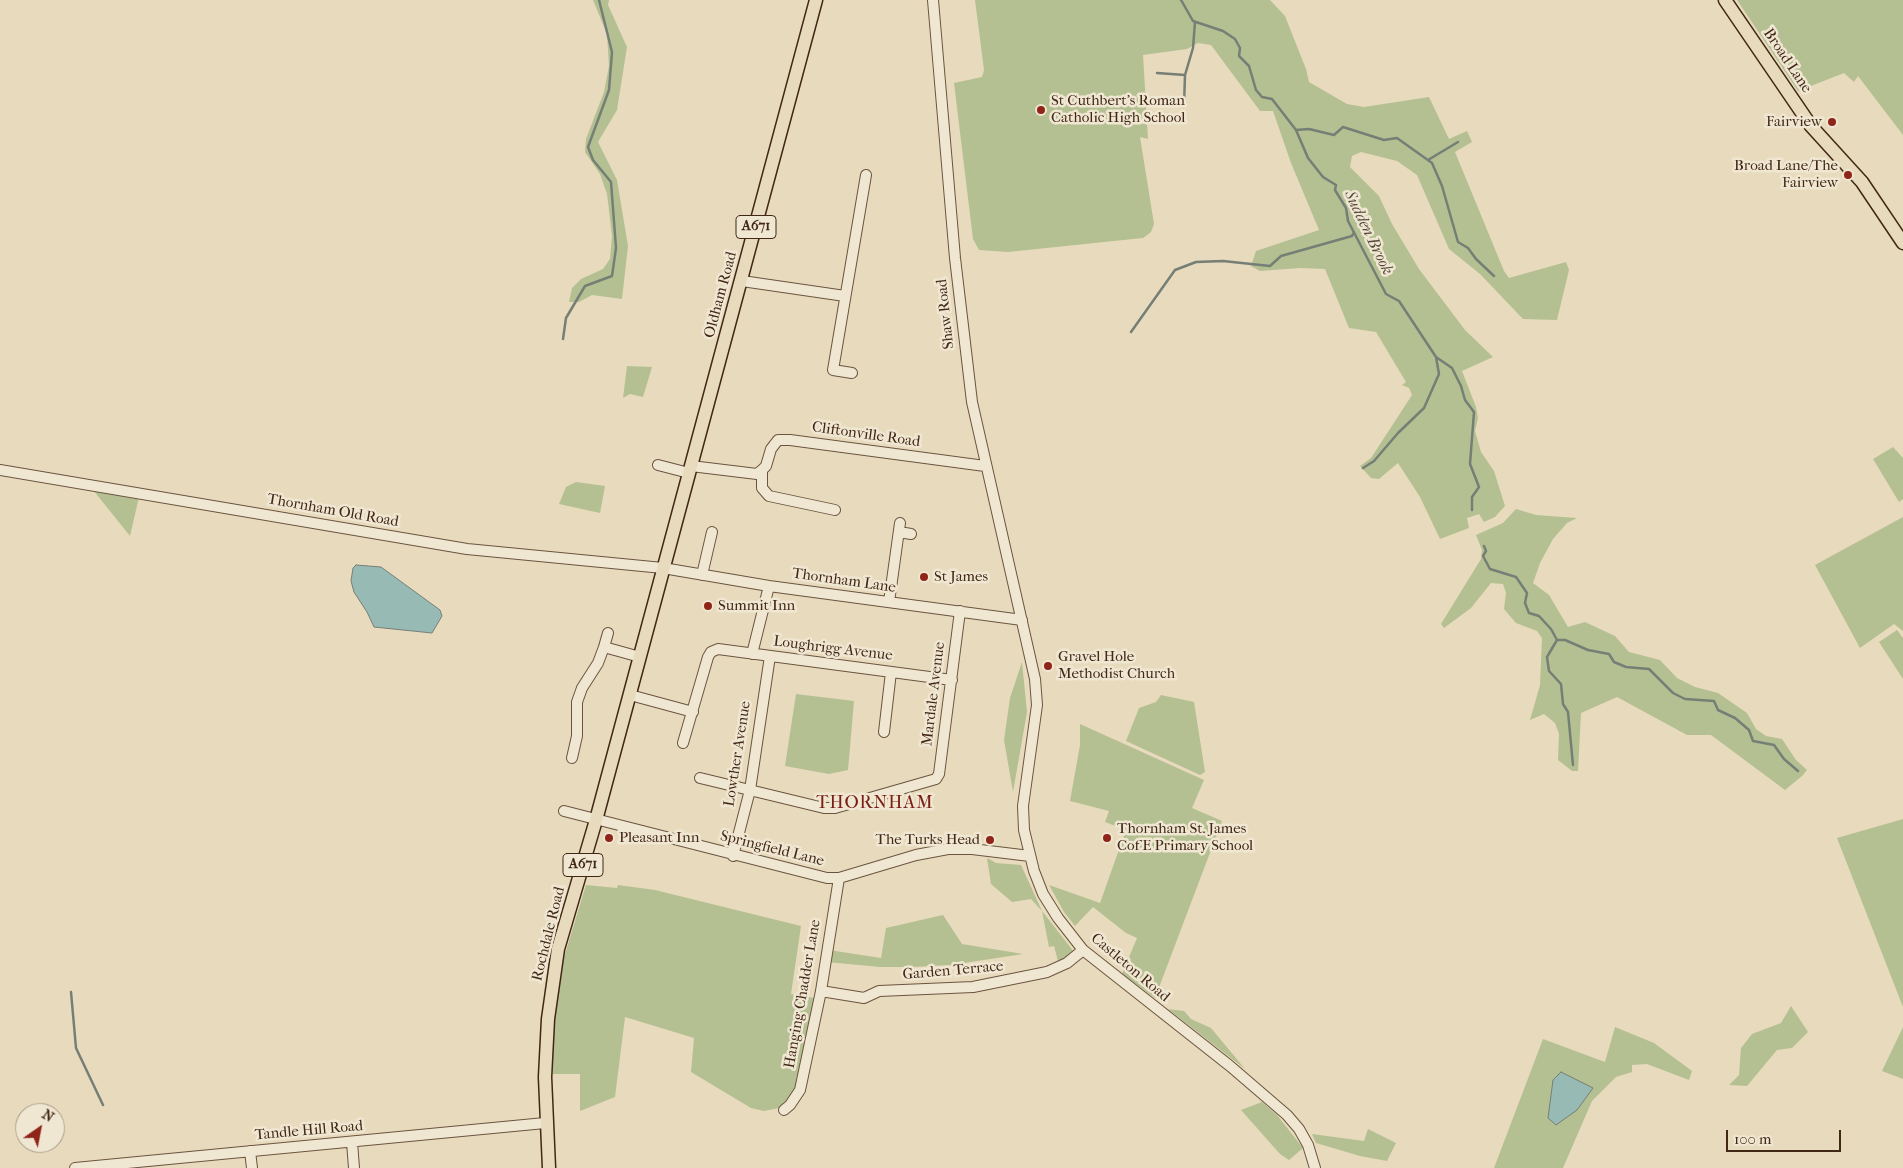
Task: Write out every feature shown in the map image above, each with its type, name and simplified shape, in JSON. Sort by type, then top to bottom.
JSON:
[{"type":"main road","name":"Oldham Road","points":[[663,568],[742,281],[816,0]]},
{"type":"main road","name":"Broad Lane","points":[[1725,0],[1811,126],[1862,182],[1900,238]]},
{"type":"main road","name":"Rochdale Road","points":[[549,1168],[545,1077],[552,981],[558,949],[596,820],[663,568]]},
{"type":"street","name":"Shaw Road","points":[[934,0],[963,341],[972,402],[985,466],[1022,620]]},
{"type":"street","points":[[852,373],[833,370],[866,175]]},
{"type":"street","points":[[742,281],[845,296]]},
{"type":"street","name":"Cliftonville Road","points":[[762,470],[766,466],[771,449],[778,440],[985,466]]},
{"type":"street","points":[[658,465],[757,474],[762,470]]},
{"type":"street","name":"Thornham Old Road","points":[[0,470],[467,549],[663,568]]},
{"type":"street","points":[[762,470],[762,488],[769,496],[835,510]]},
{"type":"street","points":[[890,602],[899,527],[911,534]]},
{"type":"street","points":[[702,575],[712,532]]},
{"type":"street","name":"Thornham Lane","points":[[663,568],[769,586],[1022,620]]},
{"type":"street","points":[[752,654],[769,586]]},
{"type":"street","name":"Mardale Avenue","points":[[750,790],[824,808],[835,808],[936,779],[939,774],[960,611]]},
{"type":"street","name":"Castleton Road","points":[[1022,620],[1035,679],[1037,705],[1023,797],[1024,830],[1030,856],[1043,894],[1058,918],[1083,950],[1230,1066],[1287,1115],[1299,1129],[1308,1145],[1315,1168]]},
{"type":"street","points":[[572,758],[577,736],[575,719],[577,702],[582,688],[598,663],[608,633]]},
{"type":"street","points":[[604,647],[640,657]]},
{"type":"street","name":"Loughrigg Avenue","points":[[693,712],[711,652],[718,650],[952,680]]},
{"type":"street","name":"Lowther Avenue","points":[[733,856],[750,790],[770,656]]},
{"type":"street","points":[[884,732],[891,672]]},
{"type":"street","points":[[630,694],[693,712],[683,743]]},
{"type":"street","points":[[700,778],[750,790]]},
{"type":"street","name":"Springfield Lane","points":[[564,811],[733,856],[827,878],[839,878],[916,854],[948,849],[972,849],[1030,856]]},
{"type":"street","name":"Hanging Chadder Lane","points":[[784,1110],[790,1105],[800,1090],[821,991],[839,878]]},
{"type":"street","name":"Garden Terrace","points":[[821,991],[864,998],[879,991],[973,986],[1047,972],[1066,963],[1083,950]]},
{"type":"street","name":"Tandle Hill Road","points":[[75,1168],[103,1167],[546,1123]]},
{"type":"street","points":[[352,1142],[354,1168]]},
{"type":"street","points":[[250,1151],[252,1168]]},
{"type":"green space","points":[[593,0],[609,0],[608,5],[627,47],[617,110],[598,142],[617,180],[628,246],[622,299],[592,295],[579,302],[569,302],[572,288],[581,279],[603,269],[610,259],[612,236],[607,194],[600,174],[585,152],[586,139],[604,92],[609,66],[607,34]]},
{"type":"green space","points":[[975,0],[1270,0],[1285,16],[1306,69],[1309,82],[1347,104],[1364,107],[1429,97],[1449,139],[1467,131],[1472,142],[1455,152],[1504,271],[1509,278],[1566,262],[1569,270],[1557,320],[1523,319],[1480,274],[1449,249],[1417,175],[1397,161],[1361,152],[1352,156],[1350,167],[1379,196],[1392,224],[1419,269],[1465,330],[1493,357],[1462,371],[1476,407],[1478,418],[1475,431],[1481,452],[1494,471],[1505,506],[1495,517],[1484,522],[1479,514],[1467,518],[1469,528],[1440,539],[1420,497],[1398,463],[1379,479],[1371,478],[1360,466],[1371,458],[1412,395],[1409,388],[1402,385],[1406,382],[1376,332],[1349,328],[1325,269],[1300,268],[1260,271],[1251,266],[1256,251],[1319,230],[1291,163],[1273,111],[1260,111],[1211,45],[1198,43],[1187,49],[1143,55],[1148,139],[1140,137],[1154,224],[1151,232],[1143,238],[1008,252],[979,250],[973,239],[954,83],[982,77],[984,70]]},
{"type":"green space","points":[[1737,0],[1903,0],[1903,135],[1858,76],[1854,82],[1844,73],[1798,91]]},
{"type":"green space","points":[[627,366],[652,367],[643,397],[630,394],[623,398]]},
{"type":"green space","points":[[1893,447],[1903,458],[1903,499],[1899,502],[1873,459]]},
{"type":"green space","points":[[576,482],[605,486],[600,513],[559,504],[566,487]]},
{"type":"green space","points":[[93,490],[139,497],[130,536]]},
{"type":"green space","points":[[1516,509],[1536,515],[1577,518],[1567,523],[1553,539],[1540,563],[1533,583],[1549,595],[1568,627],[1585,622],[1615,636],[1629,652],[1660,660],[1677,678],[1695,687],[1718,693],[1747,713],[1756,729],[1766,736],[1782,739],[1796,760],[1807,770],[1802,776],[1785,790],[1711,735],[1687,735],[1617,697],[1581,713],[1578,771],[1572,771],[1558,760],[1559,734],[1555,723],[1544,714],[1530,720],[1540,685],[1542,638],[1537,631],[1516,623],[1504,609],[1506,593],[1503,584],[1491,583],[1471,608],[1444,628],[1441,624],[1481,559],[1482,550],[1476,535],[1503,523]]},
{"type":"green space","points":[[1903,517],[1903,631],[1894,624],[1860,648],[1815,565]]},
{"type":"green space","points":[[1897,630],[1903,638],[1903,679],[1879,642]]},
{"type":"green space","points":[[1022,662],[1027,712],[1013,792],[1004,740],[1010,698]]},
{"type":"green space","points":[[796,694],[854,701],[848,770],[829,774],[785,766]]},
{"type":"green space","points":[[1161,695],[1194,702],[1205,772],[1200,775],[1126,741],[1139,708],[1156,702]]},
{"type":"green space","points":[[1080,724],[1204,780],[1192,808],[1222,821],[1155,998],[1122,974],[1137,938],[1126,933],[1093,907],[1075,926],[1064,912],[1049,885],[1100,903],[1126,830],[1105,822],[1109,811],[1070,801],[1080,745]]},
{"type":"green space","points":[[1903,819],[1903,1007],[1837,838]]},
{"type":"green space","points":[[987,858],[996,863],[1021,865],[1042,911],[1031,899],[1012,902],[991,884]]},
{"type":"green space","points":[[586,885],[617,888],[618,885],[655,890],[801,926],[791,994],[814,998],[798,1085],[779,1108],[764,1111],[751,1108],[691,1072],[694,1038],[625,1017],[615,1097],[580,1111],[580,1074],[551,1074],[555,1001],[562,964]]},
{"type":"green space","points":[[1042,911],[1074,952],[1059,965],[1054,946],[1049,947]]},
{"type":"green space","points":[[943,915],[962,944],[1023,954],[951,965],[913,967],[880,967],[827,962],[829,950],[881,958],[886,928]]},
{"type":"green space","points":[[1791,1006],[1808,1032],[1792,1048],[1777,1050],[1747,1086],[1729,1085],[1739,1075],[1741,1048],[1752,1034],[1781,1023]]},
{"type":"green space","points":[[1168,1009],[1184,1011],[1191,1019],[1211,1028],[1245,1069]]},
{"type":"green space","points":[[1615,1027],[1654,1043],[1692,1071],[1689,1080],[1647,1064],[1632,1065],[1632,1072],[1616,1077],[1592,1101],[1563,1168],[1494,1168],[1543,1039],[1605,1062]]},
{"type":"green space","points":[[1903,1027],[1903,1079],[1882,1071]]},
{"type":"green space","points":[[1262,1102],[1277,1115],[1303,1148],[1289,1160],[1280,1154],[1241,1110]]},
{"type":"green space","points":[[1368,1129],[1396,1143],[1387,1161],[1360,1156],[1316,1143],[1312,1134],[1364,1141]]},
{"type":"water","points":[[356,565],[381,567],[440,610],[442,616],[432,633],[374,627],[354,592],[351,581],[353,568]]},
{"type":"water","points":[[1561,1072],[1593,1088],[1577,1110],[1556,1125],[1548,1118],[1553,1080]]},
{"type":"waterway","points":[[563,339],[566,318],[585,286],[612,276],[616,248],[611,182],[593,160],[588,147],[609,90],[612,52],[599,0]]},
{"type":"waterway","name":"Sudden Brook","points":[[1181,0],[1193,21],[1223,31],[1235,39],[1240,48],[1239,56],[1249,66],[1256,90],[1262,97],[1272,99],[1296,130],[1308,158],[1323,177],[1336,185],[1335,190],[1346,208],[1348,221],[1386,294],[1399,301],[1436,357],[1452,368],[1461,386],[1465,400],[1474,412],[1470,464],[1479,487],[1472,497],[1472,510]]},
{"type":"waterway","points":[[1184,106],[1185,75],[1193,48],[1195,22]]},
{"type":"waterway","points":[[1157,73],[1185,75]]},
{"type":"waterway","points":[[1296,130],[1309,129],[1334,135],[1343,127],[1384,140],[1397,138],[1432,163],[1442,186],[1458,242],[1468,248],[1476,259],[1494,276]]},
{"type":"waterway","points":[[1428,160],[1458,142]]},
{"type":"waterway","points":[[1131,332],[1175,270],[1196,262],[1223,261],[1270,266],[1281,256],[1352,236],[1354,232]]},
{"type":"waterway","points":[[1363,468],[1374,461],[1398,433],[1424,408],[1439,374],[1436,357]]},
{"type":"waterway","points":[[1484,546],[1486,551],[1483,556],[1490,569],[1516,577],[1527,593],[1525,603],[1529,613],[1539,616],[1551,629],[1557,640],[1547,657],[1549,671],[1561,684],[1563,704],[1568,712],[1573,765]]},
{"type":"waterway","points":[[1557,640],[1565,640],[1588,650],[1609,654],[1614,662],[1626,667],[1649,669],[1673,693],[1685,699],[1714,701],[1718,710],[1735,718],[1749,730],[1753,741],[1774,745],[1784,759],[1798,771]]},
{"type":"waterway","points":[[71,992],[76,1048],[103,1105]]},
{"type":"place","name":"St Cuthbert's Roman Catholic High School","points":[[1041,110]]},
{"type":"place","name":"Fairview","points":[[1832,122]]},
{"type":"place","name":"Broad Lane/The Fairview","points":[[1848,175]]},
{"type":"place","name":"St James","points":[[924,577]]},
{"type":"place","name":"Summit Inn","points":[[708,606]]},
{"type":"place","name":"Gravel Hole Methodist Church","points":[[1048,666]]},
{"type":"place","name":"Pleasant Inn","points":[[609,838]]},
{"type":"place","name":"Thornham St. James CofE Primary School","points":[[1107,838]]},
{"type":"place","name":"The Turks Head","points":[[990,840]]},
{"type":"district","name":"THORNHAM","points":[[875,804]]}]
